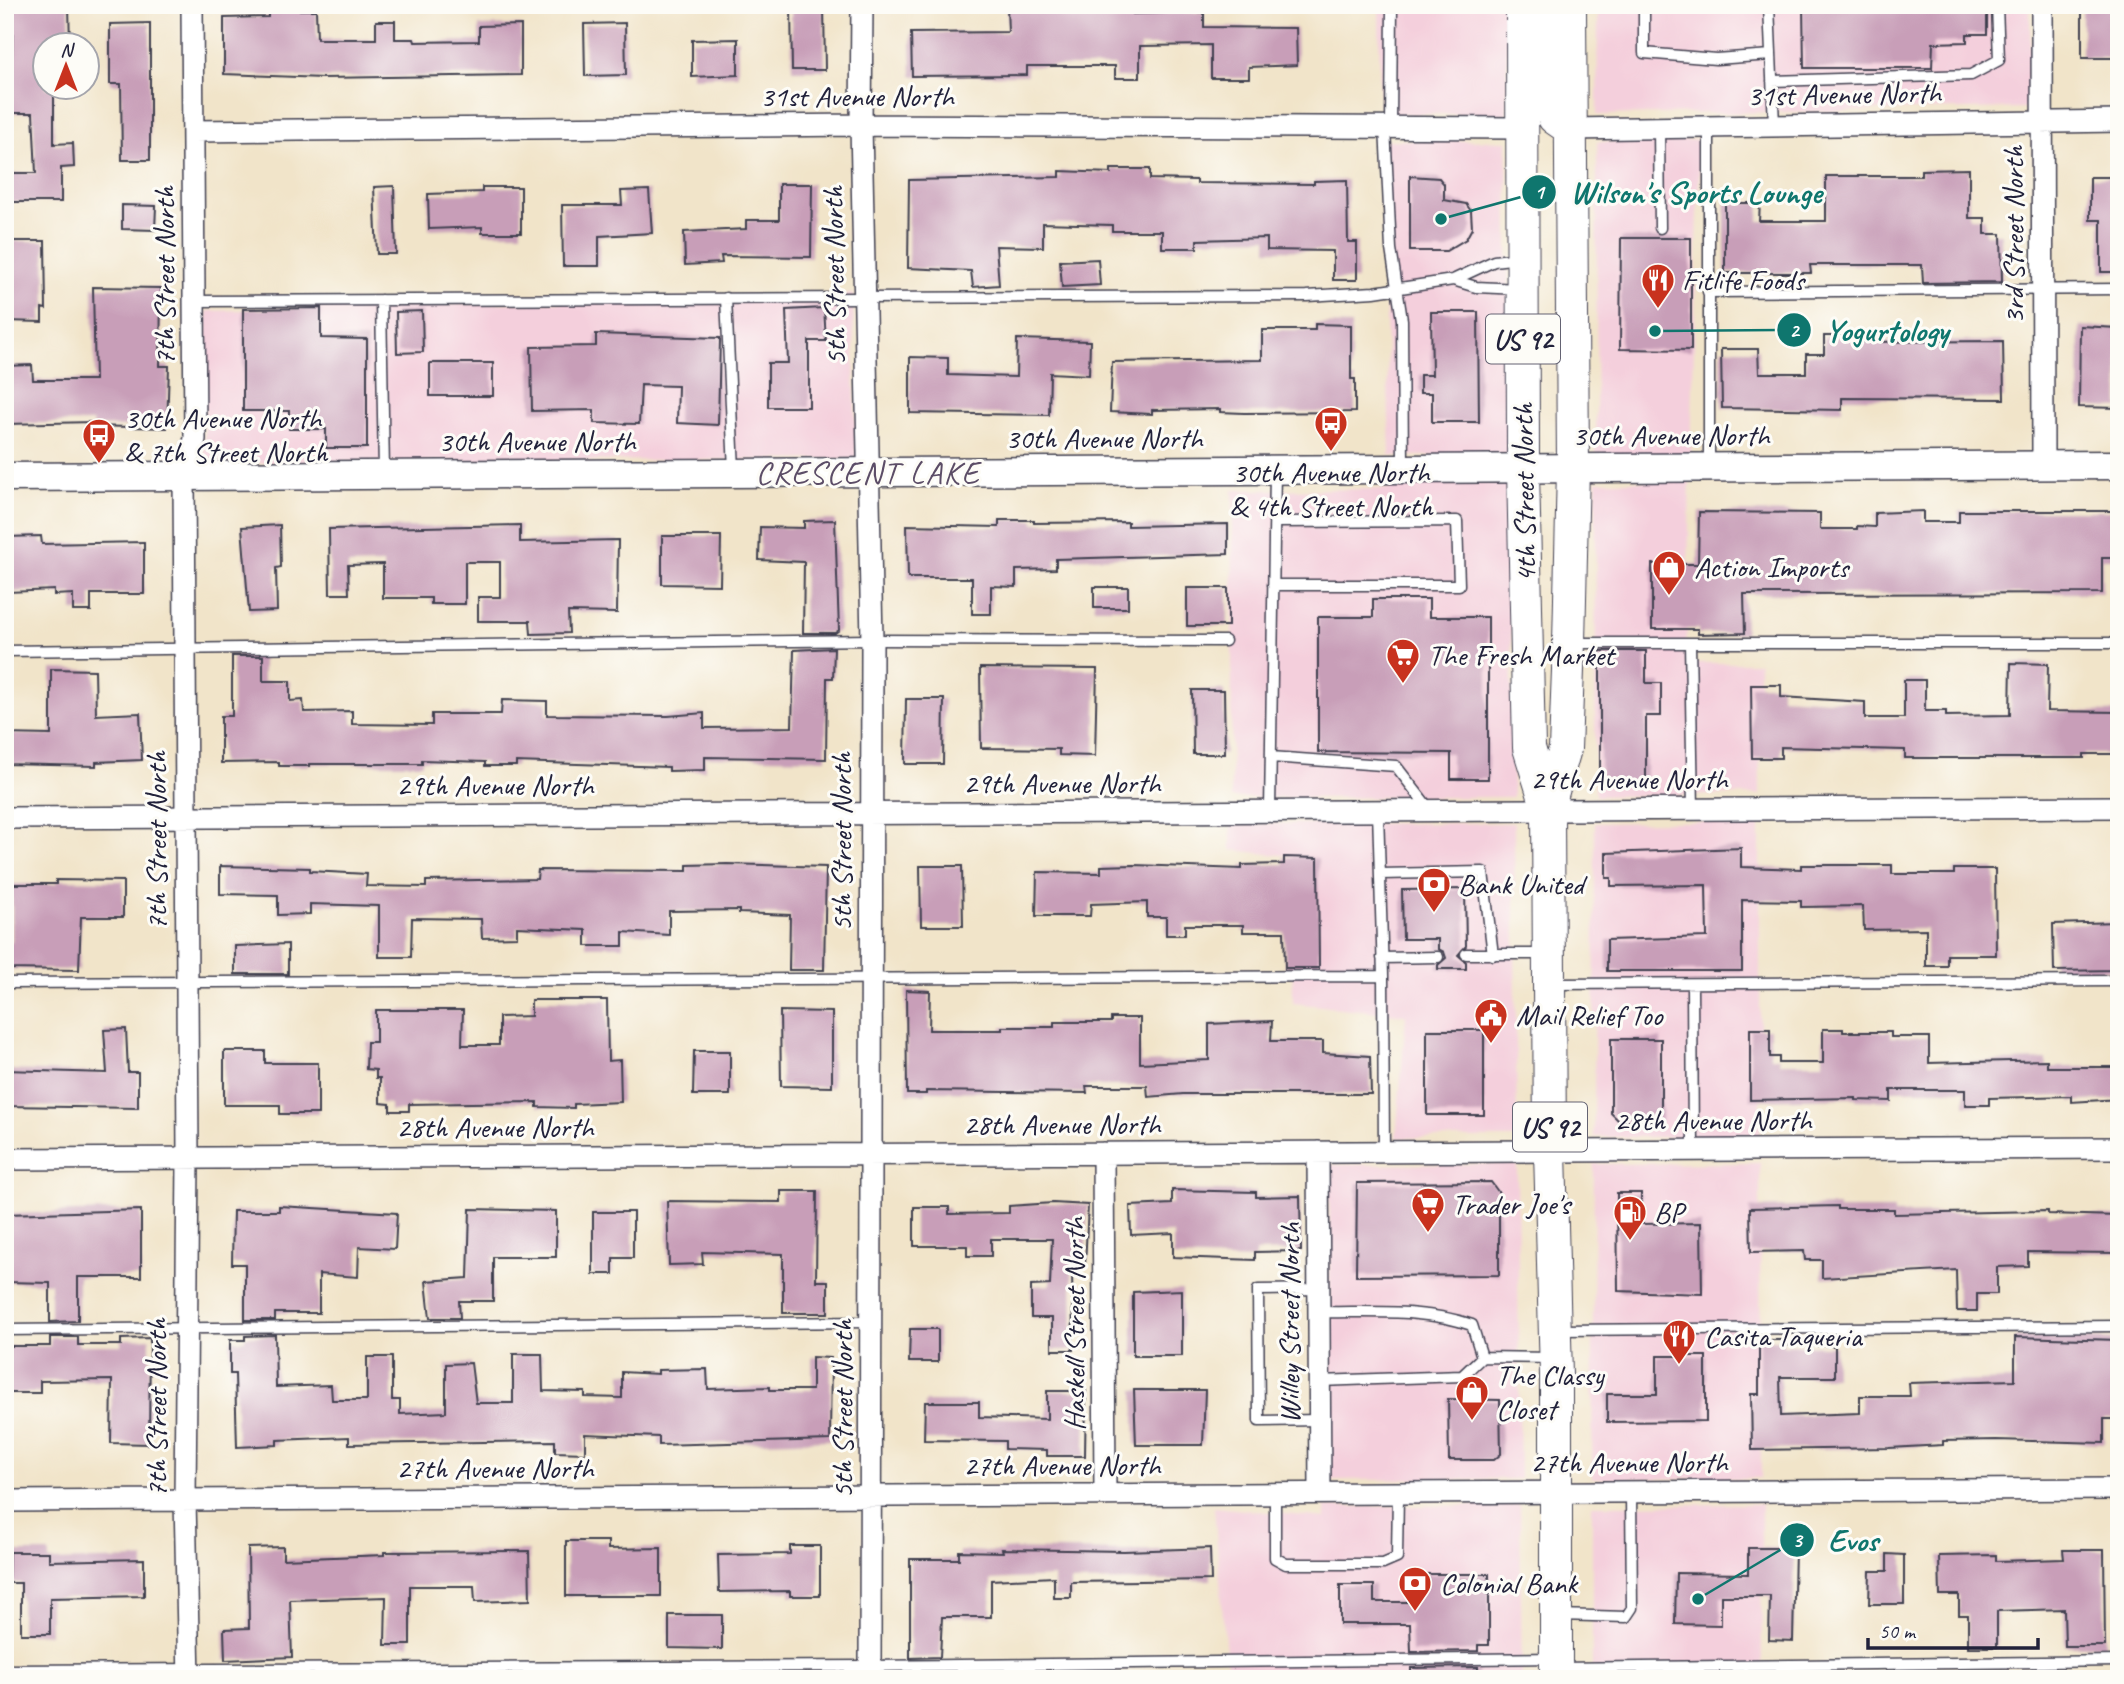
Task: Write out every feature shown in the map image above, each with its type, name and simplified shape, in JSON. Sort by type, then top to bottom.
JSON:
[{"type":"main road","name":"4th Street North","points":[[1522,5],[1523,469],[1529,748],[1548,809]]},
{"type":"main road","points":[[1546,5],[1547,103],[1554,118],[1570,129]]},
{"type":"main road","name":"4th Street North","points":[[1556,1668],[1548,809],[1565,749],[1569,643],[1573,468],[1570,5]]},
{"type":"street","name":"7th Street North","points":[[189,1674],[185,1500],[188,1158],[184,476],[195,439],[192,5]]},
{"type":"street","name":"5th Street North","points":[[862,5],[861,125],[872,640],[869,813],[873,1155],[870,1672]]},
{"type":"street","name":"3rd Street North","points":[[2042,5],[2043,465]]},
{"type":"street","name":"31st Avenue North","points":[[1570,129],[2119,121]]},
{"type":"street","name":"31st Avenue North","points":[[192,131],[861,125],[1522,128]]},
{"type":"street","name":"30th Avenue North","points":[[5,477],[2119,465]]},
{"type":"street","name":"29th Avenue North","points":[[5,818],[2119,807]]},
{"type":"street","name":"28th Avenue North","points":[[5,1159],[2119,1148]]},
{"type":"street","name":"Willey Street North","points":[[1318,1152],[1320,1493]]},
{"type":"street","name":"Haskell Street North","points":[[1103,1153],[1105,1495]]},
{"type":"street","name":"27th Avenue North","points":[[5,1501],[2119,1489]]},
{"type":"lane","points":[[1392,5],[1388,127],[1391,249],[1402,320],[1403,470]]},
{"type":"lane","points":[[1644,5],[1644,52],[1716,59],[1771,55]]},
{"type":"lane","points":[[1769,5],[1774,125]]},
{"type":"lane","points":[[1772,81],[1971,75],[1999,60],[1997,5]]},
{"type":"lane","points":[[1659,127],[1660,228]]},
{"type":"lane","points":[[1709,127],[1709,468]]},
{"type":"lane","points":[[194,301],[1307,296],[1453,280],[1494,261],[1523,257]]},
{"type":"lane","points":[[1453,280],[1476,288],[1523,289]]},
{"type":"lane","points":[[1708,292],[2119,289]]},
{"type":"lane","points":[[726,298],[734,473]]},
{"type":"lane","points":[[381,300],[384,475]]},
{"type":"lane","points":[[1270,811],[1275,470]]},
{"type":"lane","points":[[1273,585],[1459,585],[1457,521],[1274,522]]},
{"type":"lane","points":[[5,651],[872,640],[1225,640]]},
{"type":"lane","points":[[1569,643],[2119,643]]},
{"type":"lane","points":[[1690,643],[1693,809]]},
{"type":"lane","points":[[1271,757],[1396,766],[1430,810]]},
{"type":"lane","points":[[1378,811],[1384,1152]]},
{"type":"lane","points":[[1380,874],[1483,872],[1493,955]]},
{"type":"lane","points":[[1466,954],[1493,955],[1549,969],[1692,984],[2119,981]]},
{"type":"lane","points":[[1382,958],[1438,957]]},
{"type":"lane","points":[[5,983],[1383,976]]},
{"type":"lane","points":[[1692,984],[1693,1150]]},
{"type":"lane","points":[[1319,1289],[1258,1290],[1259,1421],[1319,1420]]},
{"type":"lane","points":[[1319,1312],[1409,1313],[1452,1318],[1472,1325],[1482,1356]]},
{"type":"lane","points":[[5,1331],[872,1322]]},
{"type":"lane","points":[[1319,1381],[1462,1376],[1482,1356],[1555,1344],[2119,1326]]},
{"type":"lane","points":[[1556,1615],[1626,1616],[1632,1608],[1631,1492]]},
{"type":"lane","points":[[1275,1494],[1275,1558],[1286,1564],[1383,1564],[1397,1558],[1398,1493]]},
{"type":"lane","points":[[5,1670],[189,1674],[870,1672],[2119,1661]]},
{"type":"shaded area","points":[[1379,5],[1507,5],[1507,114],[1380,114]]},
{"type":"shaded area","points":[[1598,5],[2030,5],[2030,108],[1597,115]]},
{"type":"shaded area","points":[[1381,140],[1507,141],[1510,456],[1390,456]]},
{"type":"shaded area","points":[[1700,140],[1691,454],[1596,455],[1597,142]]},
{"type":"shaded area","points":[[853,294],[856,459],[204,463],[207,311]]},
{"type":"shaded area","points":[[1596,481],[1690,481],[1686,663],[1759,663],[1760,795],[1595,796]]},
{"type":"shaded area","points":[[1510,482],[1513,797],[1231,798],[1233,490],[1390,489],[1390,483]]},
{"type":"shaded area","points":[[1760,821],[1760,1137],[1594,1137],[1595,823]]},
{"type":"shaded area","points":[[1514,823],[1517,1138],[1396,1138],[1406,1015],[1293,1003],[1291,856],[1231,850],[1231,824]]},
{"type":"shaded area","points":[[1760,1163],[1761,1478],[1592,1479],[1594,1164]]},
{"type":"shaded area","points":[[1517,1164],[1520,1479],[1331,1480],[1329,1165]]},
{"type":"shaded area","points":[[1761,1504],[1762,1679],[1592,1679],[1592,1505]]},
{"type":"shaded area","points":[[1520,1505],[1522,1679],[1228,1679],[1214,1507],[1326,1518],[1325,1507]]},
{"type":"building","points":[[13,5],[69,5],[70,32],[32,32],[32,102],[54,102],[54,144],[73,143],[74,167],[61,168],[61,202],[5,202],[5,173],[36,173],[33,113],[11,113]]},
{"type":"building","points":[[268,5],[300,5],[300,10],[316,10],[317,39],[376,39],[376,21],[395,21],[395,39],[414,39],[415,42],[479,41],[479,26],[521,25],[521,75],[323,78],[224,74],[224,18],[268,17]]},
{"type":"building","points":[[791,5],[824,5],[825,70],[792,70]]},
{"type":"building","points":[[1133,5],[1133,14],[1204,12],[1204,27],[1296,28],[1297,65],[1249,67],[1249,78],[1211,78],[1211,45],[1140,46],[1140,78],[1115,78],[1115,66],[1027,66],[1027,75],[912,76],[911,33],[1008,32],[1007,6]]},
{"type":"building","points":[[1803,5],[1987,5],[1987,34],[1967,34],[1967,42],[1933,43],[1932,68],[1804,68]]},
{"type":"building","points":[[2082,5],[2119,5],[2119,58],[2082,58]]},
{"type":"building","points":[[150,23],[150,160],[122,160],[121,84],[110,84],[110,24]]},
{"type":"building","points":[[625,23],[626,75],[585,76],[584,24]]},
{"type":"building","points":[[738,39],[738,75],[692,77],[692,40]]},
{"type":"building","points":[[1111,169],[1150,169],[1150,179],[1197,180],[1197,183],[1314,184],[1314,181],[1347,180],[1348,242],[1357,242],[1357,280],[1333,280],[1333,251],[1267,250],[1267,238],[1197,240],[1197,248],[1162,248],[1162,231],[1112,231],[1112,225],[1043,223],[1043,247],[996,246],[999,285],[973,287],[971,271],[908,268],[909,180],[1060,177],[1060,171],[1111,173]]},
{"type":"building","points":[[1969,169],[1969,218],[1985,218],[1985,234],[2001,234],[2002,282],[1923,283],[1922,265],[1810,265],[1811,273],[1725,273],[1725,203],[1760,203],[1759,221],[1826,221],[1826,176],[1921,176],[1921,170]]},
{"type":"building","points":[[1410,176],[1439,178],[1444,184],[1444,200],[1466,204],[1471,211],[1472,228],[1466,239],[1446,251],[1410,251]]},
{"type":"building","points":[[2090,177],[2119,177],[2119,272],[2101,272],[2101,220],[2090,220]]},
{"type":"building","points":[[779,184],[812,184],[811,257],[721,256],[722,263],[685,265],[684,232],[746,229],[746,220],[779,220]]},
{"type":"building","points":[[394,186],[396,254],[377,254],[374,187]]},
{"type":"building","points":[[482,187],[521,187],[521,233],[482,233],[482,227],[429,229],[428,194],[482,192]]},
{"type":"building","points":[[649,190],[652,233],[599,236],[599,266],[563,266],[562,205],[622,205],[621,191]]},
{"type":"building","points":[[122,205],[156,206],[155,230],[122,229]]},
{"type":"building","points":[[1621,238],[1691,238],[1691,350],[1620,349]]},
{"type":"building","points":[[6,241],[45,241],[46,309],[42,308],[42,322],[7,321],[9,265]]},
{"type":"building","points":[[1098,259],[1100,285],[1062,287],[1060,261]]},
{"type":"building","points":[[93,287],[161,288],[160,366],[169,366],[167,428],[93,426],[93,422],[5,424],[5,366],[32,365],[33,380],[95,380]]},
{"type":"building","points":[[321,308],[321,338],[367,339],[367,448],[326,448],[326,429],[289,429],[289,411],[243,411],[243,309]]},
{"type":"building","points":[[824,308],[826,341],[809,341],[809,407],[768,407],[768,363],[788,363],[786,310]]},
{"type":"building","points":[[422,311],[423,352],[397,353],[396,312]]},
{"type":"building","points":[[1431,312],[1478,312],[1479,422],[1432,422],[1432,393],[1420,393],[1420,375],[1432,375]]},
{"type":"building","points":[[1315,324],[1351,325],[1351,379],[1355,379],[1355,412],[1244,413],[1220,412],[1220,409],[1152,410],[1152,414],[1110,412],[1112,362],[1262,360],[1262,330],[1315,330]]},
{"type":"building","points":[[2080,326],[2118,328],[2119,408],[2079,407]]},
{"type":"building","points":[[596,334],[720,338],[718,425],[677,423],[678,386],[641,385],[639,424],[594,423],[594,410],[532,411],[531,347],[596,346]]},
{"type":"building","points":[[1824,336],[1859,336],[1859,342],[2003,341],[2004,399],[1842,398],[1842,410],[1722,408],[1721,349],[1758,349],[1759,373],[1806,373],[1806,354],[1824,354]]},
{"type":"building","points":[[1017,339],[1090,341],[1089,375],[1050,373],[1049,415],[910,413],[910,357],[948,358],[948,375],[1016,377]]},
{"type":"building","points":[[430,363],[493,363],[493,396],[430,396]]},
{"type":"building","points":[[1923,511],[1923,522],[1959,522],[1959,511],[2119,511],[2119,558],[2102,558],[2102,593],[1744,594],[1745,633],[1698,634],[1698,629],[1652,629],[1652,564],[1698,564],[1699,512],[1820,513],[1820,529],[1857,529],[1857,526],[1875,527],[1875,513]]},
{"type":"building","points":[[835,520],[839,630],[835,633],[803,633],[804,562],[759,560],[760,527],[804,528],[804,521]]},
{"type":"building","points":[[999,520],[1034,520],[1034,523],[1128,522],[1128,526],[1228,524],[1228,554],[1056,559],[1056,569],[1016,570],[1016,587],[991,586],[991,614],[972,614],[972,578],[908,578],[907,525],[999,527]]},
{"type":"building","points":[[280,525],[281,567],[276,568],[277,611],[249,612],[242,527]]},
{"type":"building","points":[[520,525],[520,542],[618,540],[617,613],[568,612],[569,633],[531,634],[530,621],[478,621],[478,597],[500,597],[500,562],[465,562],[465,604],[431,604],[431,598],[383,598],[383,564],[348,565],[349,594],[330,594],[329,529]]},
{"type":"building","points":[[41,536],[42,544],[144,542],[144,594],[91,594],[91,611],[73,611],[73,594],[54,595],[54,590],[8,592],[6,537]]},
{"type":"building","points":[[662,536],[721,536],[720,585],[662,584]]},
{"type":"building","points":[[1094,587],[1128,587],[1128,608],[1094,608]]},
{"type":"building","points":[[1187,588],[1228,588],[1228,626],[1187,626]]},
{"type":"building","name":"The Fresh Market","points":[[1373,599],[1429,599],[1429,617],[1488,617],[1488,779],[1451,779],[1451,753],[1318,752],[1318,617],[1373,617]]},
{"type":"building","points":[[834,648],[833,678],[827,678],[826,759],[705,757],[705,770],[669,771],[669,767],[516,762],[516,766],[485,766],[485,762],[422,760],[422,764],[309,766],[279,766],[279,762],[221,763],[221,716],[232,716],[232,656],[263,656],[263,681],[290,681],[290,701],[303,700],[304,712],[352,711],[352,724],[432,725],[432,714],[501,714],[502,700],[547,701],[547,715],[668,716],[704,713],[704,728],[792,727],[794,650]]},
{"type":"building","points":[[1600,651],[1646,651],[1646,683],[1661,683],[1661,716],[1646,716],[1646,782],[1600,782]]},
{"type":"building","points":[[2011,663],[2048,664],[2047,711],[2119,712],[2119,754],[2084,754],[2084,758],[1905,758],[1905,750],[1781,747],[1781,758],[1752,758],[1751,685],[1781,685],[1781,697],[1865,702],[1865,718],[1904,718],[1904,680],[1925,680],[1925,711],[1946,711],[1946,716],[2010,715]]},
{"type":"building","points":[[980,668],[1097,669],[1095,756],[1059,755],[1059,749],[981,748]]},
{"type":"building","points":[[51,669],[95,670],[96,715],[140,713],[142,760],[96,762],[96,766],[5,764],[5,734],[51,735]]},
{"type":"building","points":[[1192,690],[1224,690],[1225,754],[1193,754]]},
{"type":"building","points":[[906,699],[944,699],[943,764],[905,764]]},
{"type":"building","points":[[1741,848],[1741,867],[1801,869],[1801,865],[1892,865],[1892,874],[1954,874],[1954,869],[1995,869],[1996,955],[1947,955],[1947,966],[1926,966],[1926,929],[1864,930],[1863,906],[1801,907],[1801,901],[1742,900],[1742,971],[1607,971],[1607,940],[1707,937],[1706,885],[1611,886],[1611,878],[1606,878],[1606,853]]},
{"type":"building","points":[[1284,857],[1318,858],[1319,968],[1285,968],[1284,932],[1243,932],[1243,925],[1185,925],[1185,935],[1166,935],[1166,917],[1147,917],[1147,902],[1091,904],[1090,916],[1036,916],[1037,872],[1101,873],[1101,866],[1134,865],[1242,869],[1242,865],[1284,864]]},
{"type":"building","points":[[687,865],[826,867],[824,970],[789,970],[790,915],[739,913],[739,910],[669,911],[669,935],[623,932],[623,946],[586,946],[586,930],[517,927],[517,937],[482,938],[481,919],[412,918],[411,957],[379,957],[379,906],[310,904],[310,914],[278,915],[278,895],[220,894],[220,866],[310,868],[310,871],[367,874],[366,886],[426,887],[426,881],[537,879],[538,870],[687,871]]},
{"type":"building","points":[[920,866],[962,866],[963,926],[921,926]]},
{"type":"building","points":[[56,880],[123,881],[123,917],[81,917],[79,970],[5,969],[5,942],[12,942],[12,884],[56,884]]},
{"type":"building","name":"Bank United","points":[[1465,889],[1466,946],[1458,955],[1466,962],[1466,969],[1438,969],[1438,965],[1446,958],[1444,952],[1438,949],[1438,939],[1403,939],[1402,890]]},
{"type":"building","points":[[2117,922],[2118,970],[2054,971],[2053,924]]},
{"type":"building","points":[[288,944],[288,974],[235,974],[235,946]]},
{"type":"building","points":[[906,990],[930,991],[929,1030],[1002,1030],[1002,1027],[1054,1027],[1054,1022],[1111,1022],[1111,1018],[1140,1018],[1140,1063],[1209,1060],[1209,1024],[1272,1021],[1271,1041],[1323,1041],[1323,1053],[1370,1056],[1371,1094],[1183,1094],[1148,1097],[1147,1086],[1086,1086],[1087,1093],[926,1091],[926,1094],[907,1094]]},
{"type":"building","points":[[531,1000],[607,1000],[608,1061],[620,1060],[621,1102],[574,1104],[574,1108],[537,1107],[537,1102],[409,1104],[409,1111],[390,1111],[390,1104],[380,1103],[380,1078],[376,1078],[376,1070],[366,1069],[367,1042],[376,1042],[376,1010],[463,1010],[462,1045],[499,1045],[499,1017],[531,1016]]},
{"type":"building","points":[[780,1011],[832,1012],[832,1087],[781,1086]]},
{"type":"building","points":[[126,1029],[128,1072],[138,1072],[138,1108],[5,1106],[5,1070],[107,1073],[104,1030]]},
{"type":"building","points":[[1750,1029],[1770,1029],[1770,1057],[1779,1057],[1779,1063],[1823,1063],[1823,1029],[1843,1029],[1843,1032],[1891,1032],[1891,1037],[1929,1037],[1929,1063],[2047,1060],[2047,1067],[2119,1067],[2119,1099],[2071,1102],[2071,1096],[1989,1098],[1989,1105],[1965,1105],[1965,1090],[1891,1090],[1891,1101],[1856,1098],[1750,1100]]},
{"type":"building","points":[[1427,1030],[1484,1030],[1484,1115],[1427,1115]]},
{"type":"building","points":[[1611,1039],[1661,1039],[1661,1121],[1619,1121],[1611,1113]]},
{"type":"building","points":[[224,1051],[265,1051],[265,1063],[318,1063],[318,1114],[280,1114],[280,1105],[224,1105]]},
{"type":"building","points":[[694,1051],[730,1051],[730,1095],[693,1095]]},
{"type":"building","name":"Trader Joe's","points":[[1491,1182],[1499,1193],[1499,1275],[1356,1276],[1357,1183]]},
{"type":"building","points":[[1172,1190],[1256,1192],[1256,1197],[1300,1196],[1301,1251],[1255,1252],[1255,1260],[1173,1257],[1173,1233],[1131,1235],[1130,1206],[1172,1204]]},
{"type":"building","points":[[781,1191],[817,1191],[816,1281],[828,1281],[828,1313],[783,1313],[783,1254],[702,1252],[703,1264],[669,1265],[667,1201],[781,1202]]},
{"type":"building","points":[[1617,1193],[1641,1193],[1641,1224],[1701,1223],[1702,1294],[1618,1291]]},
{"type":"building","points":[[1053,1203],[1088,1205],[1085,1266],[1072,1265],[1073,1350],[1052,1350],[1052,1318],[1031,1318],[1031,1286],[1050,1285],[1052,1239],[991,1239],[991,1256],[967,1256],[967,1246],[914,1246],[914,1207],[949,1207],[949,1214],[1009,1213],[1009,1206]]},
{"type":"building","points":[[279,1206],[397,1213],[395,1249],[359,1247],[358,1277],[319,1274],[319,1313],[275,1313],[275,1320],[245,1320],[245,1264],[232,1264],[233,1211],[279,1211]]},
{"type":"building","points":[[1838,1206],[1838,1209],[1894,1209],[1894,1214],[2048,1211],[2048,1214],[2119,1216],[2119,1253],[2028,1252],[2028,1266],[1997,1267],[1997,1294],[1977,1294],[1977,1311],[1957,1311],[1956,1270],[1822,1278],[1822,1260],[1805,1260],[1804,1251],[1751,1252],[1750,1208]]},
{"type":"building","points":[[470,1209],[556,1211],[556,1257],[493,1257],[493,1301],[459,1301],[460,1318],[430,1318],[426,1281],[468,1278]]},
{"type":"building","points":[[141,1210],[141,1277],[78,1277],[78,1321],[50,1322],[50,1283],[6,1282],[6,1214]]},
{"type":"building","points":[[593,1212],[633,1212],[633,1258],[613,1258],[613,1274],[593,1274]]},
{"type":"building","points":[[1182,1290],[1182,1356],[1133,1356],[1133,1292]]},
{"type":"building","points":[[910,1329],[938,1329],[938,1362],[909,1362]]},
{"type":"building","points":[[275,1335],[276,1387],[331,1385],[332,1400],[367,1400],[367,1357],[392,1357],[392,1400],[400,1400],[400,1414],[446,1412],[446,1364],[471,1363],[476,1403],[513,1403],[513,1354],[542,1354],[543,1391],[585,1392],[585,1397],[622,1398],[622,1372],[658,1374],[658,1370],[707,1369],[708,1389],[770,1387],[770,1390],[812,1390],[812,1357],[831,1358],[830,1440],[659,1445],[659,1437],[585,1434],[585,1453],[555,1452],[555,1441],[349,1444],[349,1437],[277,1440],[277,1445],[237,1447],[235,1374],[230,1374],[230,1340],[245,1340],[245,1336]]},
{"type":"building","points":[[50,1337],[78,1337],[78,1345],[121,1345],[121,1339],[150,1338],[149,1444],[111,1443],[112,1380],[40,1381],[40,1393],[6,1393],[6,1346],[50,1346]]},
{"type":"building","points":[[2015,1337],[2119,1340],[2119,1419],[2104,1419],[2104,1443],[1943,1441],[1943,1445],[1889,1448],[1752,1450],[1751,1394],[1759,1394],[1759,1340],[1783,1340],[1783,1345],[1835,1346],[1835,1377],[1780,1377],[1781,1416],[1860,1413],[1860,1396],[1910,1396],[1909,1383],[2015,1380]]},
{"type":"building","points":[[1657,1356],[1706,1356],[1706,1421],[1607,1422],[1607,1394],[1657,1394]]},
{"type":"building","points":[[1134,1390],[1205,1390],[1203,1445],[1136,1445]]},
{"type":"building","points":[[1047,1391],[1086,1391],[1085,1456],[1047,1456],[1047,1450],[1005,1449],[1005,1441],[924,1440],[925,1402],[979,1402],[979,1417],[1047,1419]]},
{"type":"building","points":[[1448,1399],[1500,1400],[1501,1454],[1494,1460],[1449,1460]]},
{"type":"building","points":[[566,1541],[608,1541],[608,1549],[661,1548],[661,1596],[566,1596]]},
{"type":"building","points":[[790,1546],[820,1546],[820,1596],[790,1596],[790,1591],[719,1592],[718,1555],[790,1554]]},
{"type":"building","points":[[283,1547],[283,1559],[384,1555],[384,1552],[529,1551],[530,1600],[475,1602],[474,1586],[410,1586],[410,1645],[385,1645],[386,1597],[290,1600],[292,1657],[225,1660],[224,1629],[249,1628],[248,1548]]},
{"type":"building","points":[[1210,1548],[1211,1580],[1071,1582],[1071,1598],[1054,1598],[1054,1577],[991,1580],[991,1617],[942,1617],[940,1657],[910,1658],[910,1559],[959,1559],[959,1551],[1003,1552],[1002,1549],[1124,1551]]},
{"type":"building","points":[[1748,1548],[1795,1548],[1793,1641],[1769,1640],[1770,1596],[1721,1596],[1721,1625],[1675,1624],[1676,1573],[1748,1574]]},
{"type":"building","points":[[2063,1550],[2104,1550],[2105,1646],[2065,1646],[2064,1609],[1997,1611],[1997,1647],[1968,1647],[1968,1615],[1959,1615],[1959,1595],[1940,1595],[1939,1556],[1996,1555],[1996,1561],[2064,1559]]},
{"type":"building","points":[[9,1552],[49,1552],[49,1561],[144,1559],[144,1596],[50,1598],[50,1634],[21,1634],[21,1583],[8,1583]]},
{"type":"building","points":[[1887,1554],[1904,1555],[1904,1604],[1869,1604],[1870,1571],[1887,1571]]},
{"type":"building","name":"Colonial Bank","points":[[1408,1574],[1489,1574],[1489,1645],[1478,1645],[1478,1651],[1411,1652],[1410,1624],[1340,1624],[1340,1585],[1374,1585],[1374,1602],[1408,1602]]},
{"type":"building","points":[[669,1615],[722,1615],[722,1649],[669,1648]]},
{"type":"building","points":[[1478,1667],[1478,1679],[1411,1679],[1411,1668]]},
{"type":"building","points":[[909,1673],[940,1673],[940,1679],[909,1679]]},
{"type":"place","name":"Wilson's Sports Lounge","points":[[1441,219]]},
{"type":"place","name":"Fitlife Foods","points":[[1658,310]]},
{"type":"place","name":"Yogurtology","points":[[1655,331]]},
{"type":"place","name":"30th Avenue North & 4th Street North","points":[[1331,453]]},
{"type":"place","name":"30th Avenue North & 7th Street North","points":[[99,465]]},
{"type":"place","name":"Action Imports","points":[[1669,597]]},
{"type":"place","name":"The Fresh Market","points":[[1403,685]]},
{"type":"place","name":"Bank United","points":[[1434,914]]},
{"type":"place","name":"Mail Relief Too","points":[[1491,1045]]},
{"type":"place","name":"Trader Joe's","points":[[1428,1234]]},
{"type":"place","name":"BP","points":[[1630,1242]]},
{"type":"place","name":"Casita Taqueria","points":[[1679,1366]]},
{"type":"place","name":"The Classy Closet","points":[[1472,1422]]},
{"type":"place","name":"Evos","points":[[1698,1599]]},
{"type":"place","name":"Colonial Bank","points":[[1415,1613]]},
{"type":"district","name":"CRESCENT LAKE","points":[[868,472]]}]
